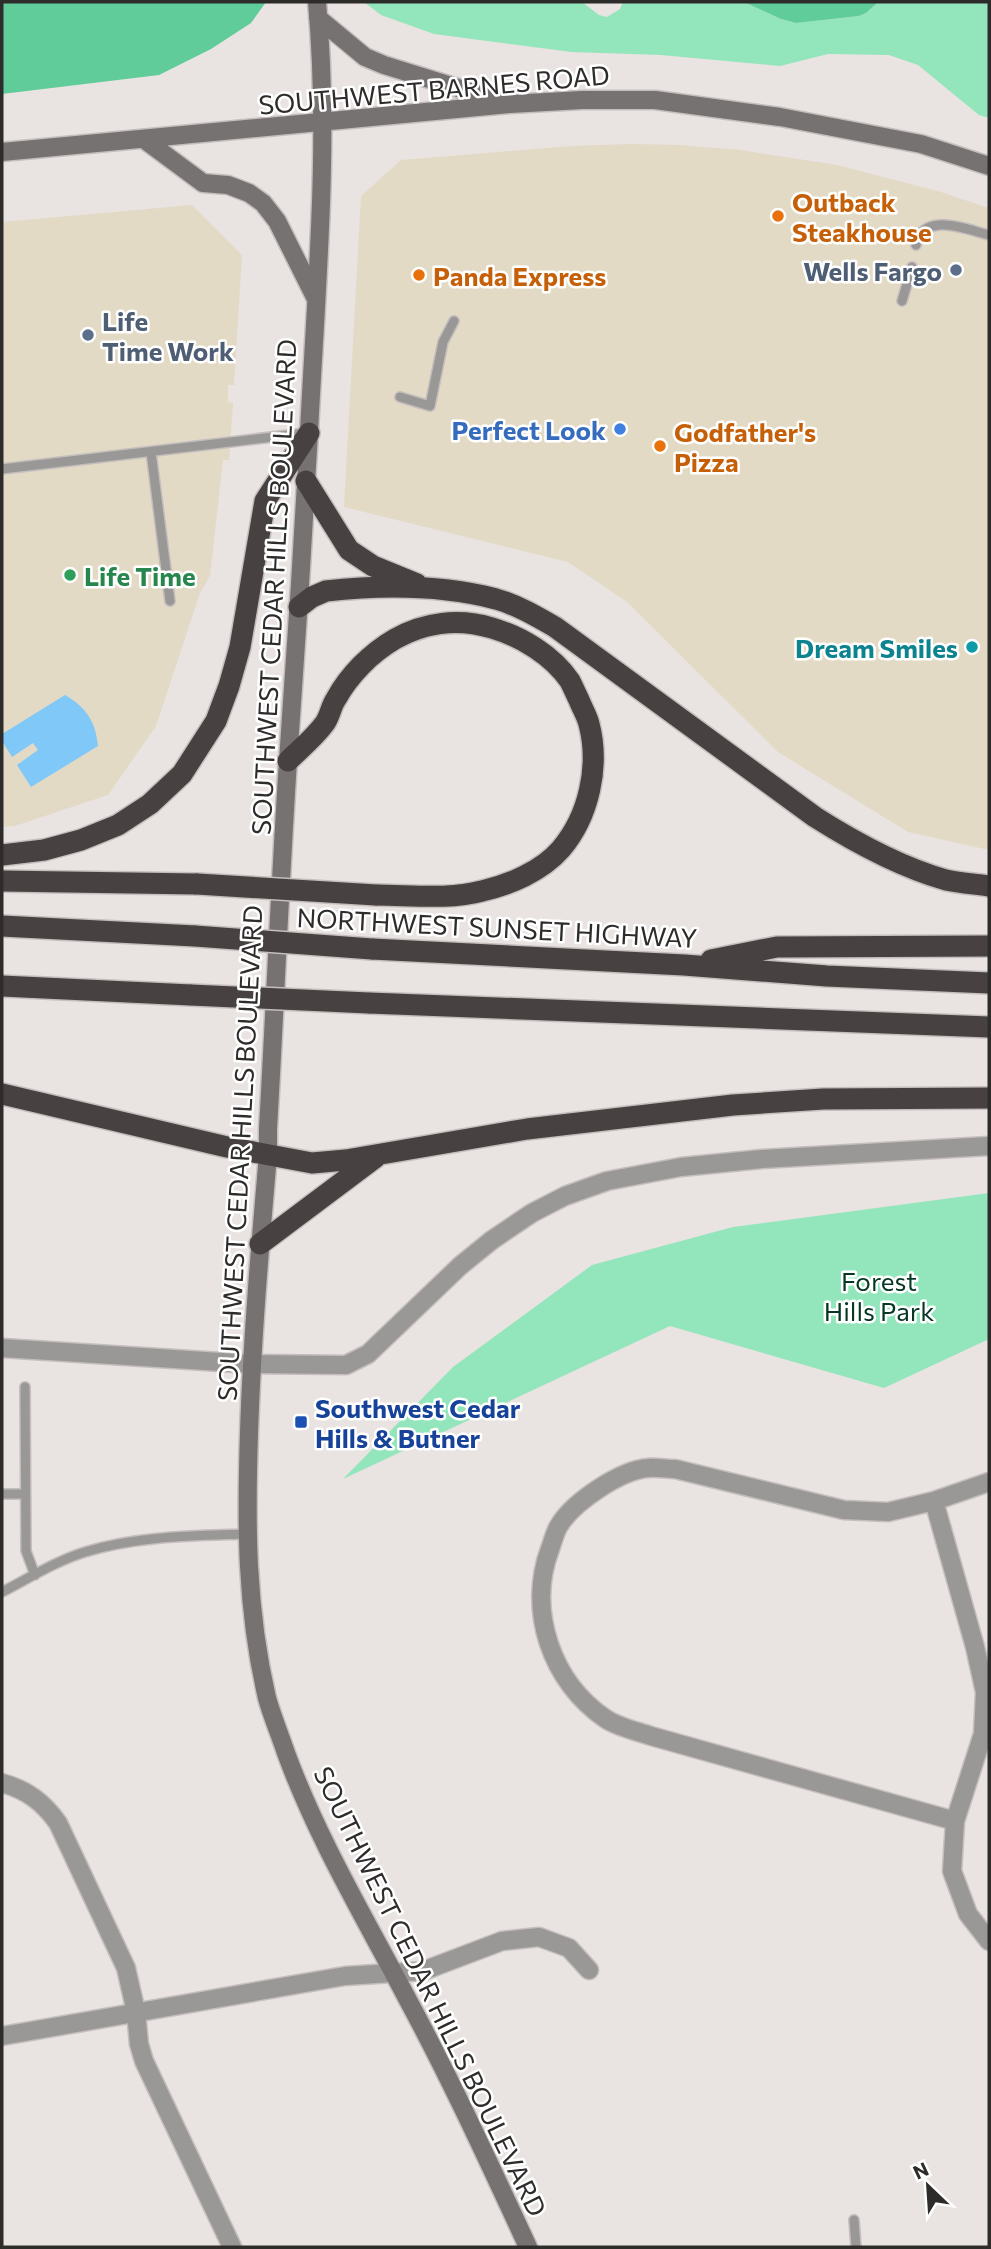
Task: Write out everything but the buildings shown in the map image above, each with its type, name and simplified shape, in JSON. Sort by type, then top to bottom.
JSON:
[{"type":"highway","points":[[2,855],[44,850],[81,840],[118,825],[150,804],[182,774],[216,721],[229,686],[240,647],[265,501],[309,433]]},
{"type":"highway","points":[[306,481],[349,550],[373,566],[429,588]]},
{"type":"highway","points":[[299,607],[326,591],[429,588],[496,599],[527,610],[555,626],[815,817],[848,838],[948,880],[989,886]]},
{"type":"highway","points":[[2,881],[197,884],[376,895],[480,892],[536,869],[560,850],[577,824],[589,794],[594,758],[589,723],[571,682],[555,664],[538,650],[509,633],[461,622],[439,623],[420,628],[378,650],[350,677],[334,701],[326,722],[288,761]]},
{"type":"highway","name":"NORTHWEST SUNSET HIGHWAY","points":[[2,926],[684,965],[827,976],[989,982]]},
{"type":"highway","points":[[684,965],[776,947],[989,946]]},
{"type":"highway","points":[[2,986],[989,1027]]},
{"type":"highway","points":[[2,1094],[312,1163],[346,1160],[527,1129],[733,1105],[823,1099],[989,1098]]},
{"type":"highway","points":[[260,1244],[381,1153]]},
{"type":"main road","points":[[317,10],[358,53],[374,61],[510,104]]},
{"type":"main road","name":"SOUTHWEST CEDAR HILLS BOULEVARD","points":[[317,10],[321,122],[316,299],[268,1155],[252,1364],[246,1535],[252,1615],[268,1700],[310,1815],[481,2146],[528,2247]]},
{"type":"main road","name":"SOUTHWEST BARNES ROAD","points":[[2,152],[510,104],[655,100],[780,117],[921,144],[989,166]]},
{"type":"main road","points":[[145,140],[203,183],[228,185],[249,193],[264,203],[277,221],[316,299]]},
{"type":"street","points":[[2,1348],[252,1364],[346,1366],[368,1354],[460,1266],[492,1240],[532,1213],[565,1196],[607,1181],[695,1166],[989,1146]]},
{"type":"street","points":[[956,1821],[650,1736],[606,1719],[575,1691],[556,1664],[546,1637],[541,1596],[546,1560],[559,1524],[587,1496],[622,1475],[647,1468],[675,1469],[844,1510],[888,1512],[934,1501],[989,1482]]},
{"type":"street","points":[[934,1501],[985,1692],[983,1734],[956,1821],[952,1871],[968,1914],[989,1941]]},
{"type":"street","points":[[2,1783],[19,1788],[36,1798],[49,1810],[58,1824],[120,1951],[145,2061],[232,2247]]},
{"type":"street","points":[[2,2036],[345,1976],[423,1971],[502,1941],[539,1937],[569,1948],[589,1970]]},
{"type":"lane","points":[[916,245],[918,236],[924,229],[937,223],[989,235]]},
{"type":"lane","points":[[902,301],[912,267]]},
{"type":"lane","points":[[400,397],[430,406],[443,342],[454,321]]},
{"type":"lane","points":[[2,469],[309,433]]},
{"type":"lane","points":[[151,452],[170,601]]},
{"type":"lane","points":[[24,1387],[26,1551],[34,1575]]},
{"type":"lane","points":[[2,1494],[24,1494]]},
{"type":"lane","points":[[2,1592],[85,1552],[167,1536],[246,1535]]},
{"type":"lane","points":[[854,2220],[856,2247]]},
{"type":"shaded area","points":[[630,144],[740,150],[837,165],[941,192],[989,208],[989,850],[908,832],[778,752],[627,602],[568,562],[344,507],[361,196],[401,160],[570,146]]},
{"type":"shaded area","points":[[192,205],[242,255],[234,385],[228,385],[228,402],[233,403],[229,460],[223,460],[210,576],[200,593],[156,726],[108,795],[15,826],[2,827],[2,222]]},
{"type":"green space","points":[[2,2],[266,2],[251,23],[211,49],[159,75],[2,94]]},
{"type":"green space","points":[[364,2],[582,2],[599,15],[607,17],[620,9],[623,2],[744,2],[796,23],[859,16],[878,2],[989,2],[989,118],[979,115],[918,65],[889,55],[828,54],[780,66],[661,55],[572,52],[434,34],[381,15]]},
{"type":"green space","points":[[744,2],[878,2],[859,16],[796,23]]},
{"type":"green space","name":"Forest Hills Park","points":[[989,1193],[989,1339],[884,1388],[670,1326],[343,1479],[453,1367],[592,1265],[733,1227]]},
{"type":"water","points":[[65,695],[89,716],[98,746],[31,787],[17,765],[38,750],[33,743],[12,757],[2,741],[2,734]]},
{"type":"place","name":"Outback Steakhouse","points":[[778,216]]},
{"type":"place","name":"Wells Fargo","points":[[956,270]]},
{"type":"place","name":"Panda Express","points":[[419,275]]},
{"type":"place","name":"Life Time Work","points":[[88,335]]},
{"type":"place","name":"Perfect Look","points":[[620,429]]},
{"type":"place","name":"Godfather's Pizza","points":[[660,446]]},
{"type":"place","name":"Life Time","points":[[70,575]]},
{"type":"place","name":"Dream Smiles","points":[[972,647]]},
{"type":"place","name":"Southwest Cedar Hills & Butner","points":[[301,1422]]}]
